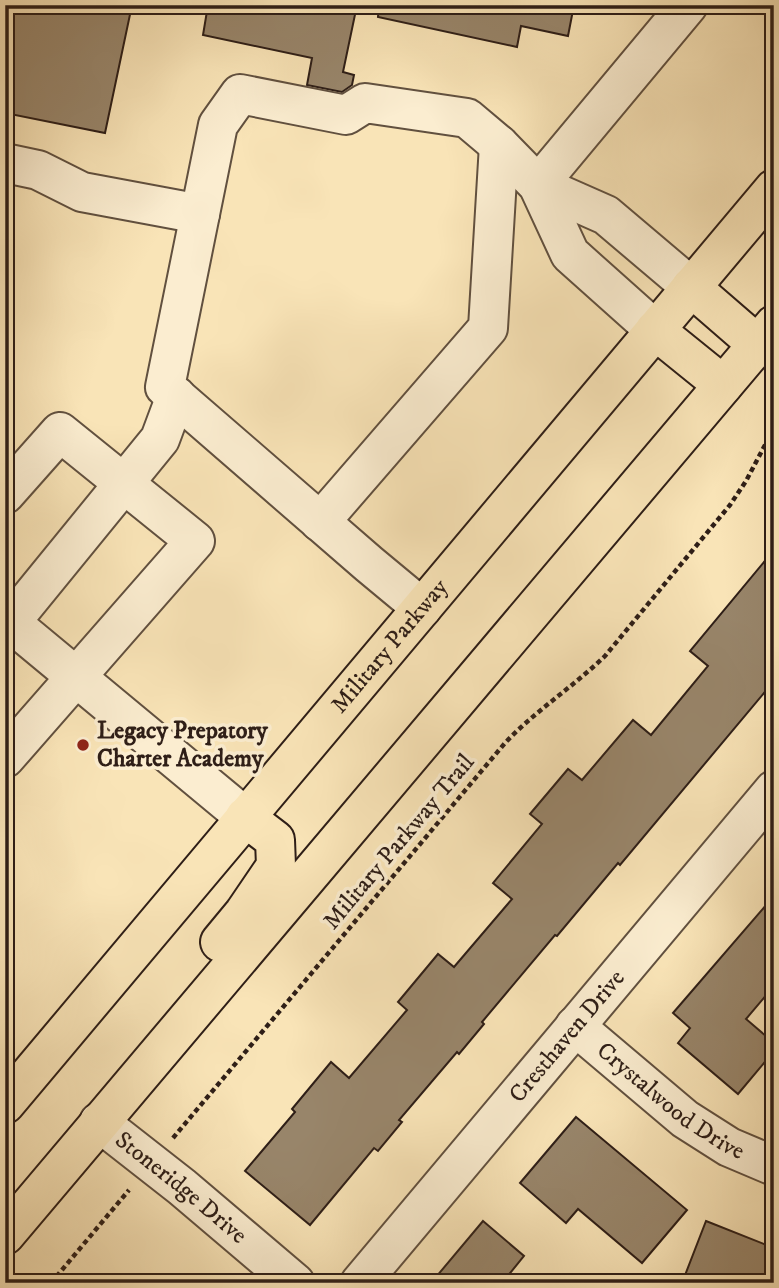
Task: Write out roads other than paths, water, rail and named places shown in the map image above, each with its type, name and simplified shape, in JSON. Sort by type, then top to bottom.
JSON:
[{"type":"main road","name":"Military Parkway","points":[[5,1104],[774,188]]},
{"type":"main road","points":[[5,1235],[766,336],[691,287]]},
{"type":"main road","points":[[655,330],[723,385]]},
{"type":"main road","points":[[99,1122],[130,1049],[244,913],[276,866],[275,840],[245,817]]},
{"type":"street","points":[[538,185],[688,5]]},
{"type":"street","points":[[422,608],[165,387],[219,125],[240,94],[346,115],[365,103],[467,118],[499,145],[538,185],[570,254],[655,330]]},
{"type":"street","points":[[320,522],[488,328],[499,145]]},
{"type":"street","points":[[5,163],[37,170],[82,192],[200,215]]},
{"type":"street","points":[[538,185],[606,215],[691,287]]},
{"type":"street","points":[[176,396],[160,439],[8,620],[245,817]]},
{"type":"street","points":[[5,494],[60,432],[195,541],[5,758]]},
{"type":"street","name":"Cresthaven Drive","points":[[360,1283],[774,790]]},
{"type":"street","name":"Crystalwood Drive","points":[[575,1026],[685,1119],[729,1147],[774,1166]]},
{"type":"street","name":"Stoneridge Drive","points":[[99,1122],[152,1162],[295,1283]]},
{"type":"place","name":"Legacy Prepatory Charter Academy","points":[[83,745]]}]
